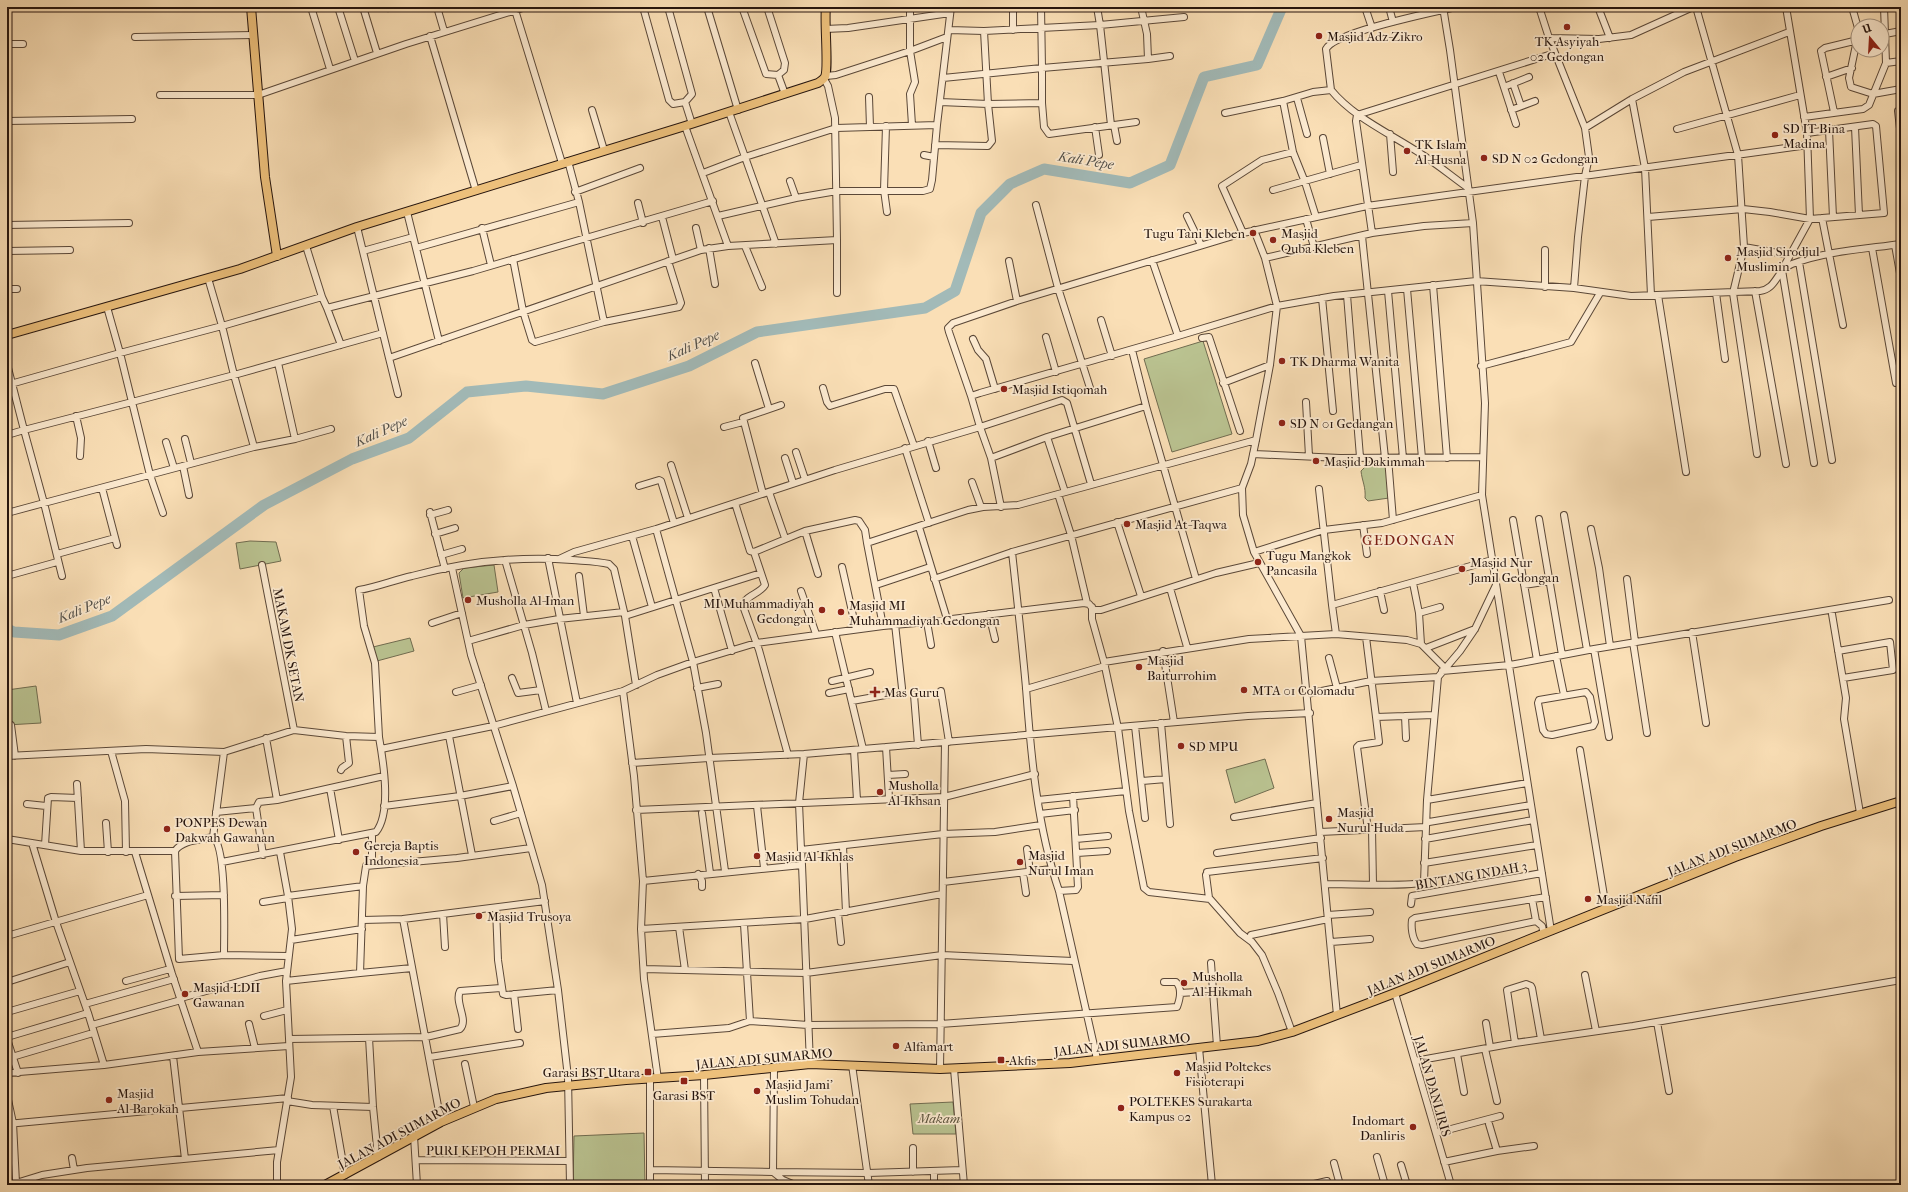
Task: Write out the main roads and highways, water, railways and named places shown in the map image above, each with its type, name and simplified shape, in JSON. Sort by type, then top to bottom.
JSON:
[{"type":"main road","points":[[251,7],[265,176],[277,256]]},
{"type":"main road","points":[[7,335],[208,278],[277,256],[357,227],[738,110],[818,83],[825,77],[826,7]]},
{"type":"main road","name":"JALAN ADI SUMARMO","points":[[325,1185],[414,1136],[474,1107],[524,1092],[569,1085],[654,1078],[704,1076],[810,1064],[954,1069],[1070,1063],[1097,1059],[1200,1053],[1217,1046],[1262,1040],[1292,1032],[1395,993],[1742,855],[1860,813],[1901,801]]},
{"type":"waterway","name":"Kali Pepe","points":[[7,629],[14,632],[59,635],[112,616],[264,505],[352,459],[409,438],[467,392],[526,386],[603,394],[689,366],[757,332],[925,308],[955,291],[981,213],[1010,184],[1044,169],[1130,183],[1170,165],[1204,77],[1257,65],[1282,7]]},
{"type":"place","name":"TK Asyiyah 02 Gedongan","points":[[1567,27]]},
{"type":"place","name":"Masjid Adz-Zikro","points":[[1319,36]]},
{"type":"place","name":"SD IT Bina Madina","points":[[1775,135]]},
{"type":"place","name":"TK Islam Al-Husna","points":[[1407,151]]},
{"type":"place","name":"SD N 02 Gedongan","points":[[1484,158]]},
{"type":"place","name":"Tugu Tani Kleben","points":[[1253,233]]},
{"type":"place","name":"Masjid Quba Kleben","points":[[1273,240]]},
{"type":"place","name":"Masjid Sirodjul Muslimin","points":[[1728,258]]},
{"type":"place","name":"TK Dharma Wanita","points":[[1282,361]]},
{"type":"place","name":"Masjid Istiqomah","points":[[1004,389]]},
{"type":"place","name":"SD N 01 Gedangan","points":[[1282,423]]},
{"type":"place","name":"Masjid Dakimmah","points":[[1316,461]]},
{"type":"place","name":"Masjid At-Taqwa","points":[[1127,524]]},
{"type":"place","name":"Tugu Mangkok Pancasila","points":[[1258,562]]},
{"type":"place","name":"Masjid Nur Jamil Gedongan","points":[[1462,569]]},
{"type":"place","name":"Musholla Al-Iman","points":[[468,600]]},
{"type":"place","name":"MI Muhammadiyah Gedongan","points":[[822,610]]},
{"type":"place","name":"Masjid MI Muhammadiyah Gedongan","points":[[841,612]]},
{"type":"place","name":"Masjid Baiturrohim","points":[[1139,667]]},
{"type":"place","name":"MTA 01 Colomadu","points":[[1244,690]]},
{"type":"place","name":"Mas Guru","points":[[875,692]]},
{"type":"place","name":"SD MPU","points":[[1181,746]]},
{"type":"place","name":"Musholla Al-Ikhsan","points":[[880,792]]},
{"type":"place","name":"Masjid Nurul Huda","points":[[1329,819]]},
{"type":"place","name":"PONPES Dewan Dakwah Gawanan","points":[[167,829]]},
{"type":"place","name":"Gereja Baptis Indonesia","points":[[356,852]]},
{"type":"place","name":"Masjid Al-Ikhlas","points":[[757,856]]},
{"type":"place","name":"Masjid Nurul Iman","points":[[1020,862]]},
{"type":"place","name":"Masjid Nafil","points":[[1588,899]]},
{"type":"place","name":"Masjid Trusoya","points":[[479,916]]},
{"type":"place","name":"Musholla Al-Hikmah","points":[[1184,983]]},
{"type":"place","name":"Masjid LDII Gawanan","points":[[185,994]]},
{"type":"place","name":"Alfamart","points":[[896,1046]]},
{"type":"place","name":"Akfis","points":[[1001,1060]]},
{"type":"place","name":"Garasi BST Utara","points":[[648,1072]]},
{"type":"place","name":"Masjid Poltekes Fisioterapi","points":[[1177,1073]]},
{"type":"place","name":"Garasi BST","points":[[684,1081]]},
{"type":"place","name":"Masjid Jami' Muslim Tohudan","points":[[757,1091]]},
{"type":"place","name":"Masjid Al-Barokah","points":[[109,1100]]},
{"type":"place","name":"POLTEKES Surakarta Kampus 02","points":[[1121,1108]]},
{"type":"place","name":"Indomart Danliris","points":[[1413,1127]]},
{"type":"district","name":"GEDONGAN","points":[[1409,540]]},
{"type":"park label","name":"Makam","points":[[939,1118]]}]
